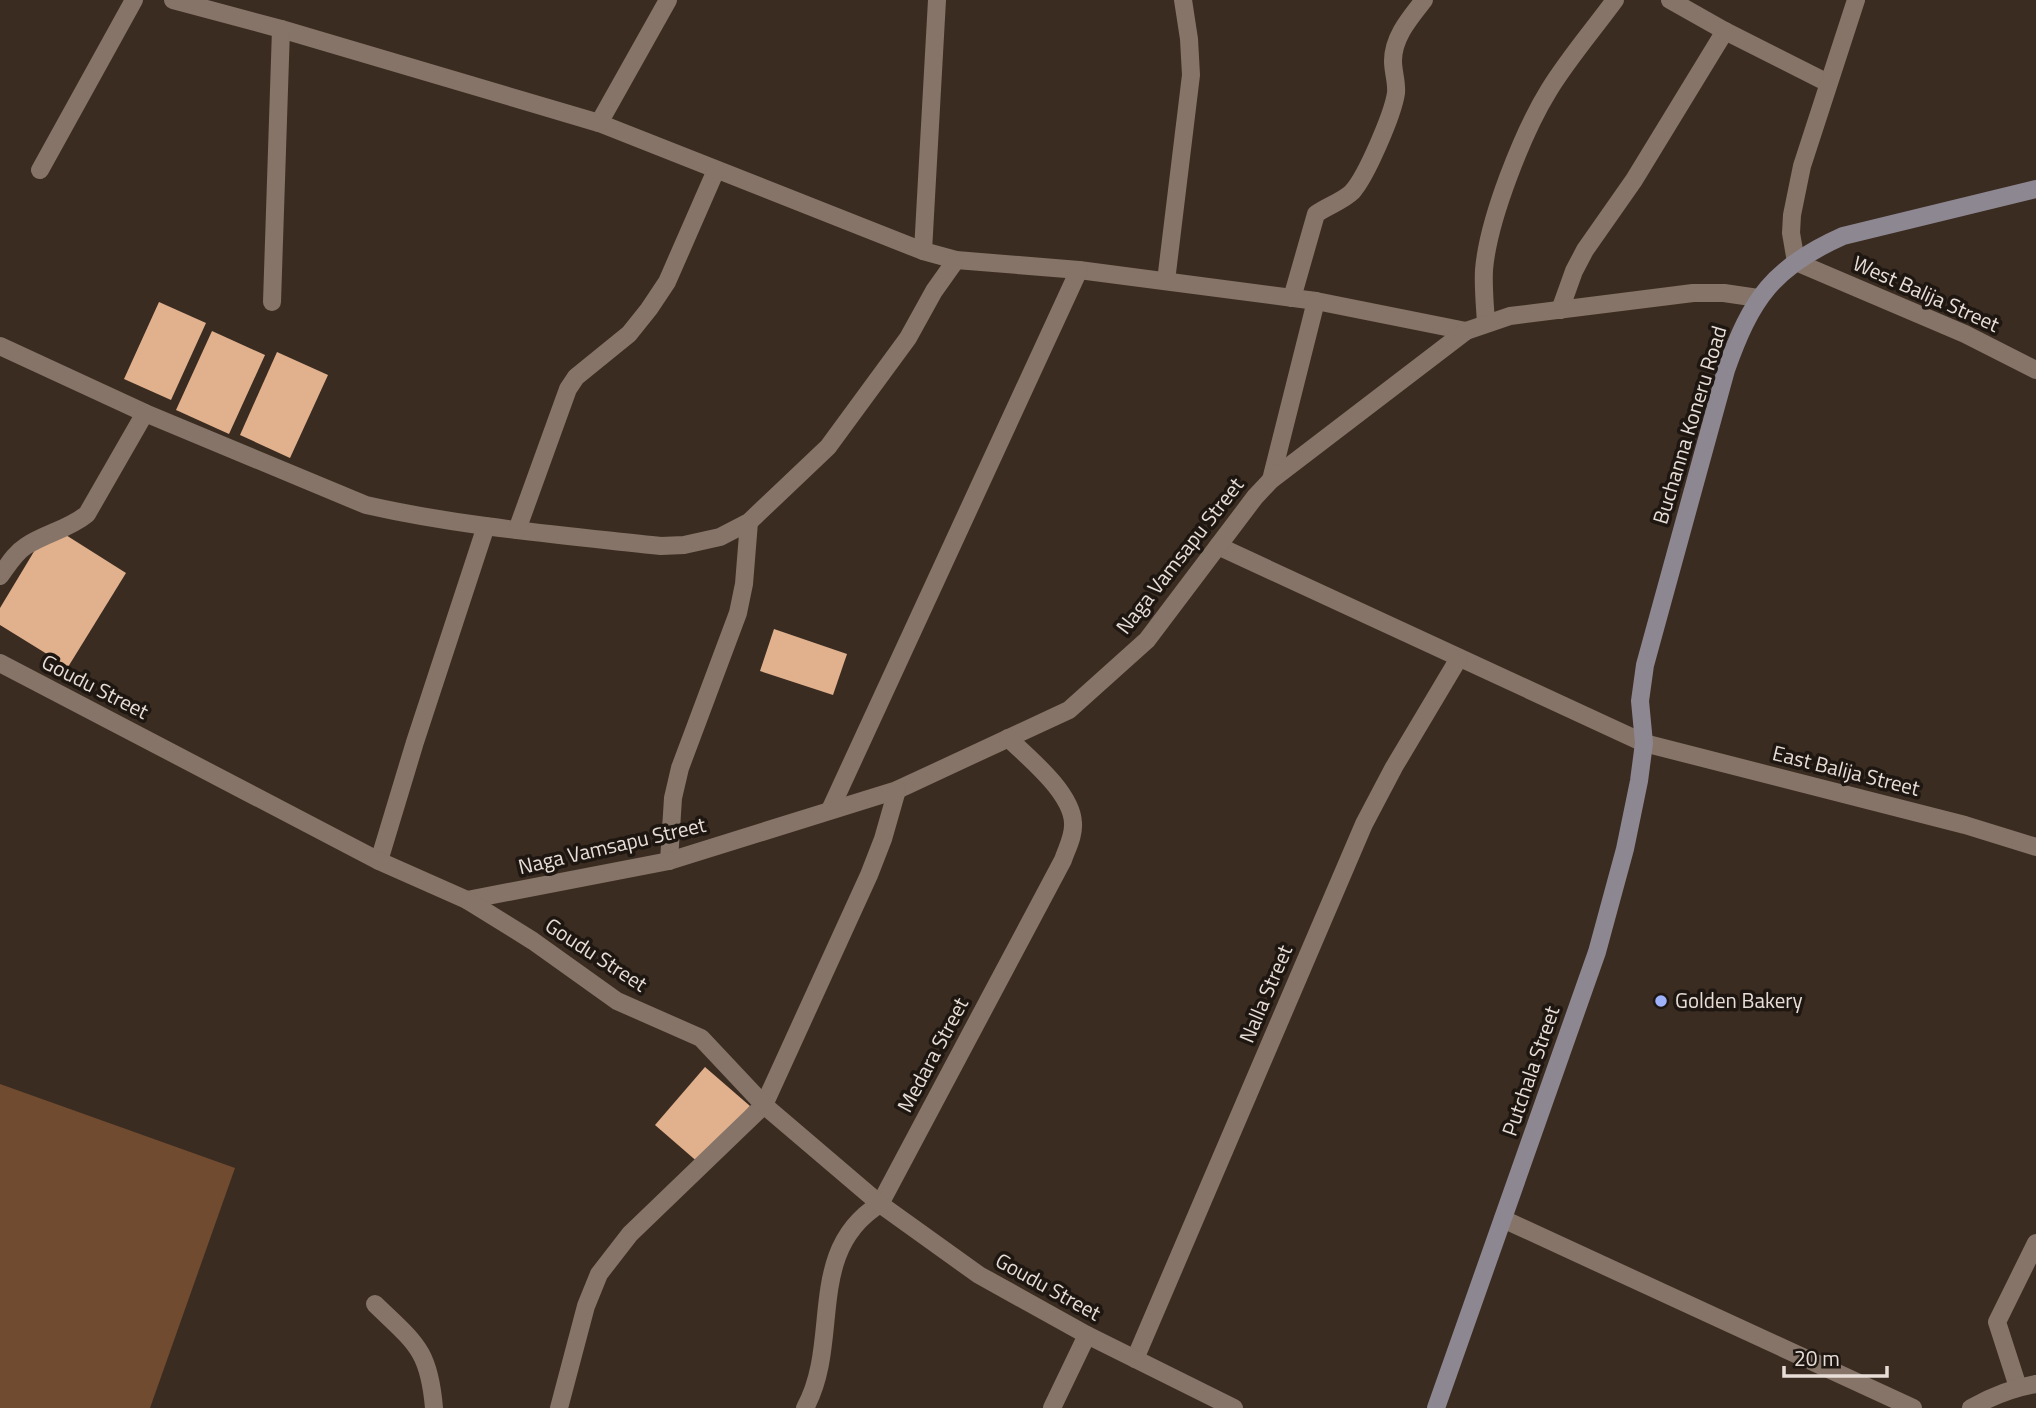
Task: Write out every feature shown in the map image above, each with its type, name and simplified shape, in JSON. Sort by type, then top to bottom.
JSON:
[{"type":"main road","name":"Buchanna Koneru Road","points":[[1644,743],[1640,701],[1645,665],[1726,370],[1740,330],[1758,298],[1796,261],[1843,236],[2036,189]]},
{"type":"main road","name":"Putchala Street","points":[[1436,1408],[1597,952],[1625,849],[1644,743]]},
{"type":"street","points":[[40,170],[134,0]]},
{"type":"street","points":[[173,0],[599,123],[923,251],[956,260],[1079,270],[1316,301],[1466,331]]},
{"type":"street","points":[[599,123],[668,0]]},
{"type":"street","points":[[923,251],[937,0]]},
{"type":"street","points":[[1166,281],[1191,75],[1183,0]]},
{"type":"street","points":[[1292,298],[1316,214],[1350,194],[1361,181],[1394,103],[1397,89],[1392,63],[1394,46],[1406,22],[1424,0]]},
{"type":"street","points":[[1486,323],[1484,269],[1496,213],[1513,168],[1550,88],[1615,0]]},
{"type":"street","points":[[1670,0],[1829,83]]},
{"type":"street","points":[[1796,261],[1791,215],[1802,166],[1856,0]]},
{"type":"street","points":[[272,302],[281,29]]},
{"type":"street","points":[[1560,310],[1585,250],[1634,180],[1725,31]]},
{"type":"street","points":[[517,530],[568,389],[576,377],[629,334],[649,309],[667,282],[716,170]]},
{"type":"street","points":[[0,346],[145,414],[366,505],[517,530],[684,545],[720,537],[750,522],[828,447],[908,338],[934,291],[956,260]]},
{"type":"street","name":"West Balija Street","points":[[1796,261],[1965,334],[2036,370]]},
{"type":"street","points":[[830,810],[1079,270]]},
{"type":"street","name":"Naga Vamsapu Street","points":[[467,900],[669,861],[897,790],[1069,710],[1147,640],[1270,480],[1466,331],[1510,316],[1693,293],[1724,293],[1758,298]]},
{"type":"street","points":[[1270,480],[1316,301]]},
{"type":"street","points":[[0,576],[14,556],[26,546],[87,514],[145,414]]},
{"type":"street","points":[[669,861],[673,798],[680,768],[738,613],[744,584],[750,522]]},
{"type":"street","points":[[379,861],[486,526]]},
{"type":"street","name":"East Balija Street","points":[[1218,546],[1644,743],[1965,825],[2036,847]]},
{"type":"street","name":"Nalla Street","points":[[1135,1359],[1364,824],[1394,767],[1459,658]]},
{"type":"street","name":"Goudu Street","points":[[0,663],[379,861],[467,900],[533,941],[617,1001],[701,1038],[764,1105],[880,1204],[979,1275],[1087,1335],[1234,1408]]},
{"type":"street","name":"Medara Street","points":[[805,1408],[821,1367],[826,1298],[834,1261],[849,1230],[864,1214],[880,1204],[1063,860],[1073,833],[1070,807],[1059,790],[1008,738]]},
{"type":"street","points":[[559,1408],[586,1306],[599,1274],[630,1234],[764,1105],[869,875],[897,790]]},
{"type":"street","points":[[1503,1219],[1913,1408]]},
{"type":"street","points":[[2018,1387],[1997,1322],[2036,1244]]},
{"type":"street","points":[[375,1304],[418,1345],[431,1376],[434,1408]]},
{"type":"street","points":[[1052,1408],[1087,1335]]},
{"type":"street","points":[[1971,1408],[1989,1397],[2036,1384]]},
{"type":"shaded area","points":[[0,1084],[235,1168],[150,1408],[0,1408]]},
{"type":"building","points":[[159,302],[206,323],[171,400],[124,379]]},
{"type":"building","points":[[212,331],[265,355],[229,434],[176,410]]},
{"type":"building","points":[[277,352],[328,375],[290,458],[240,435]]},
{"type":"building","points":[[50,525],[126,573],[68,667],[0,625],[0,608]]},
{"type":"building","points":[[774,629],[847,654],[833,695],[760,671]]},
{"type":"building","points":[[705,1067],[750,1106],[700,1164],[655,1125]]},
{"type":"place","name":"Golden Bakery","points":[[1661,1001]]}]
